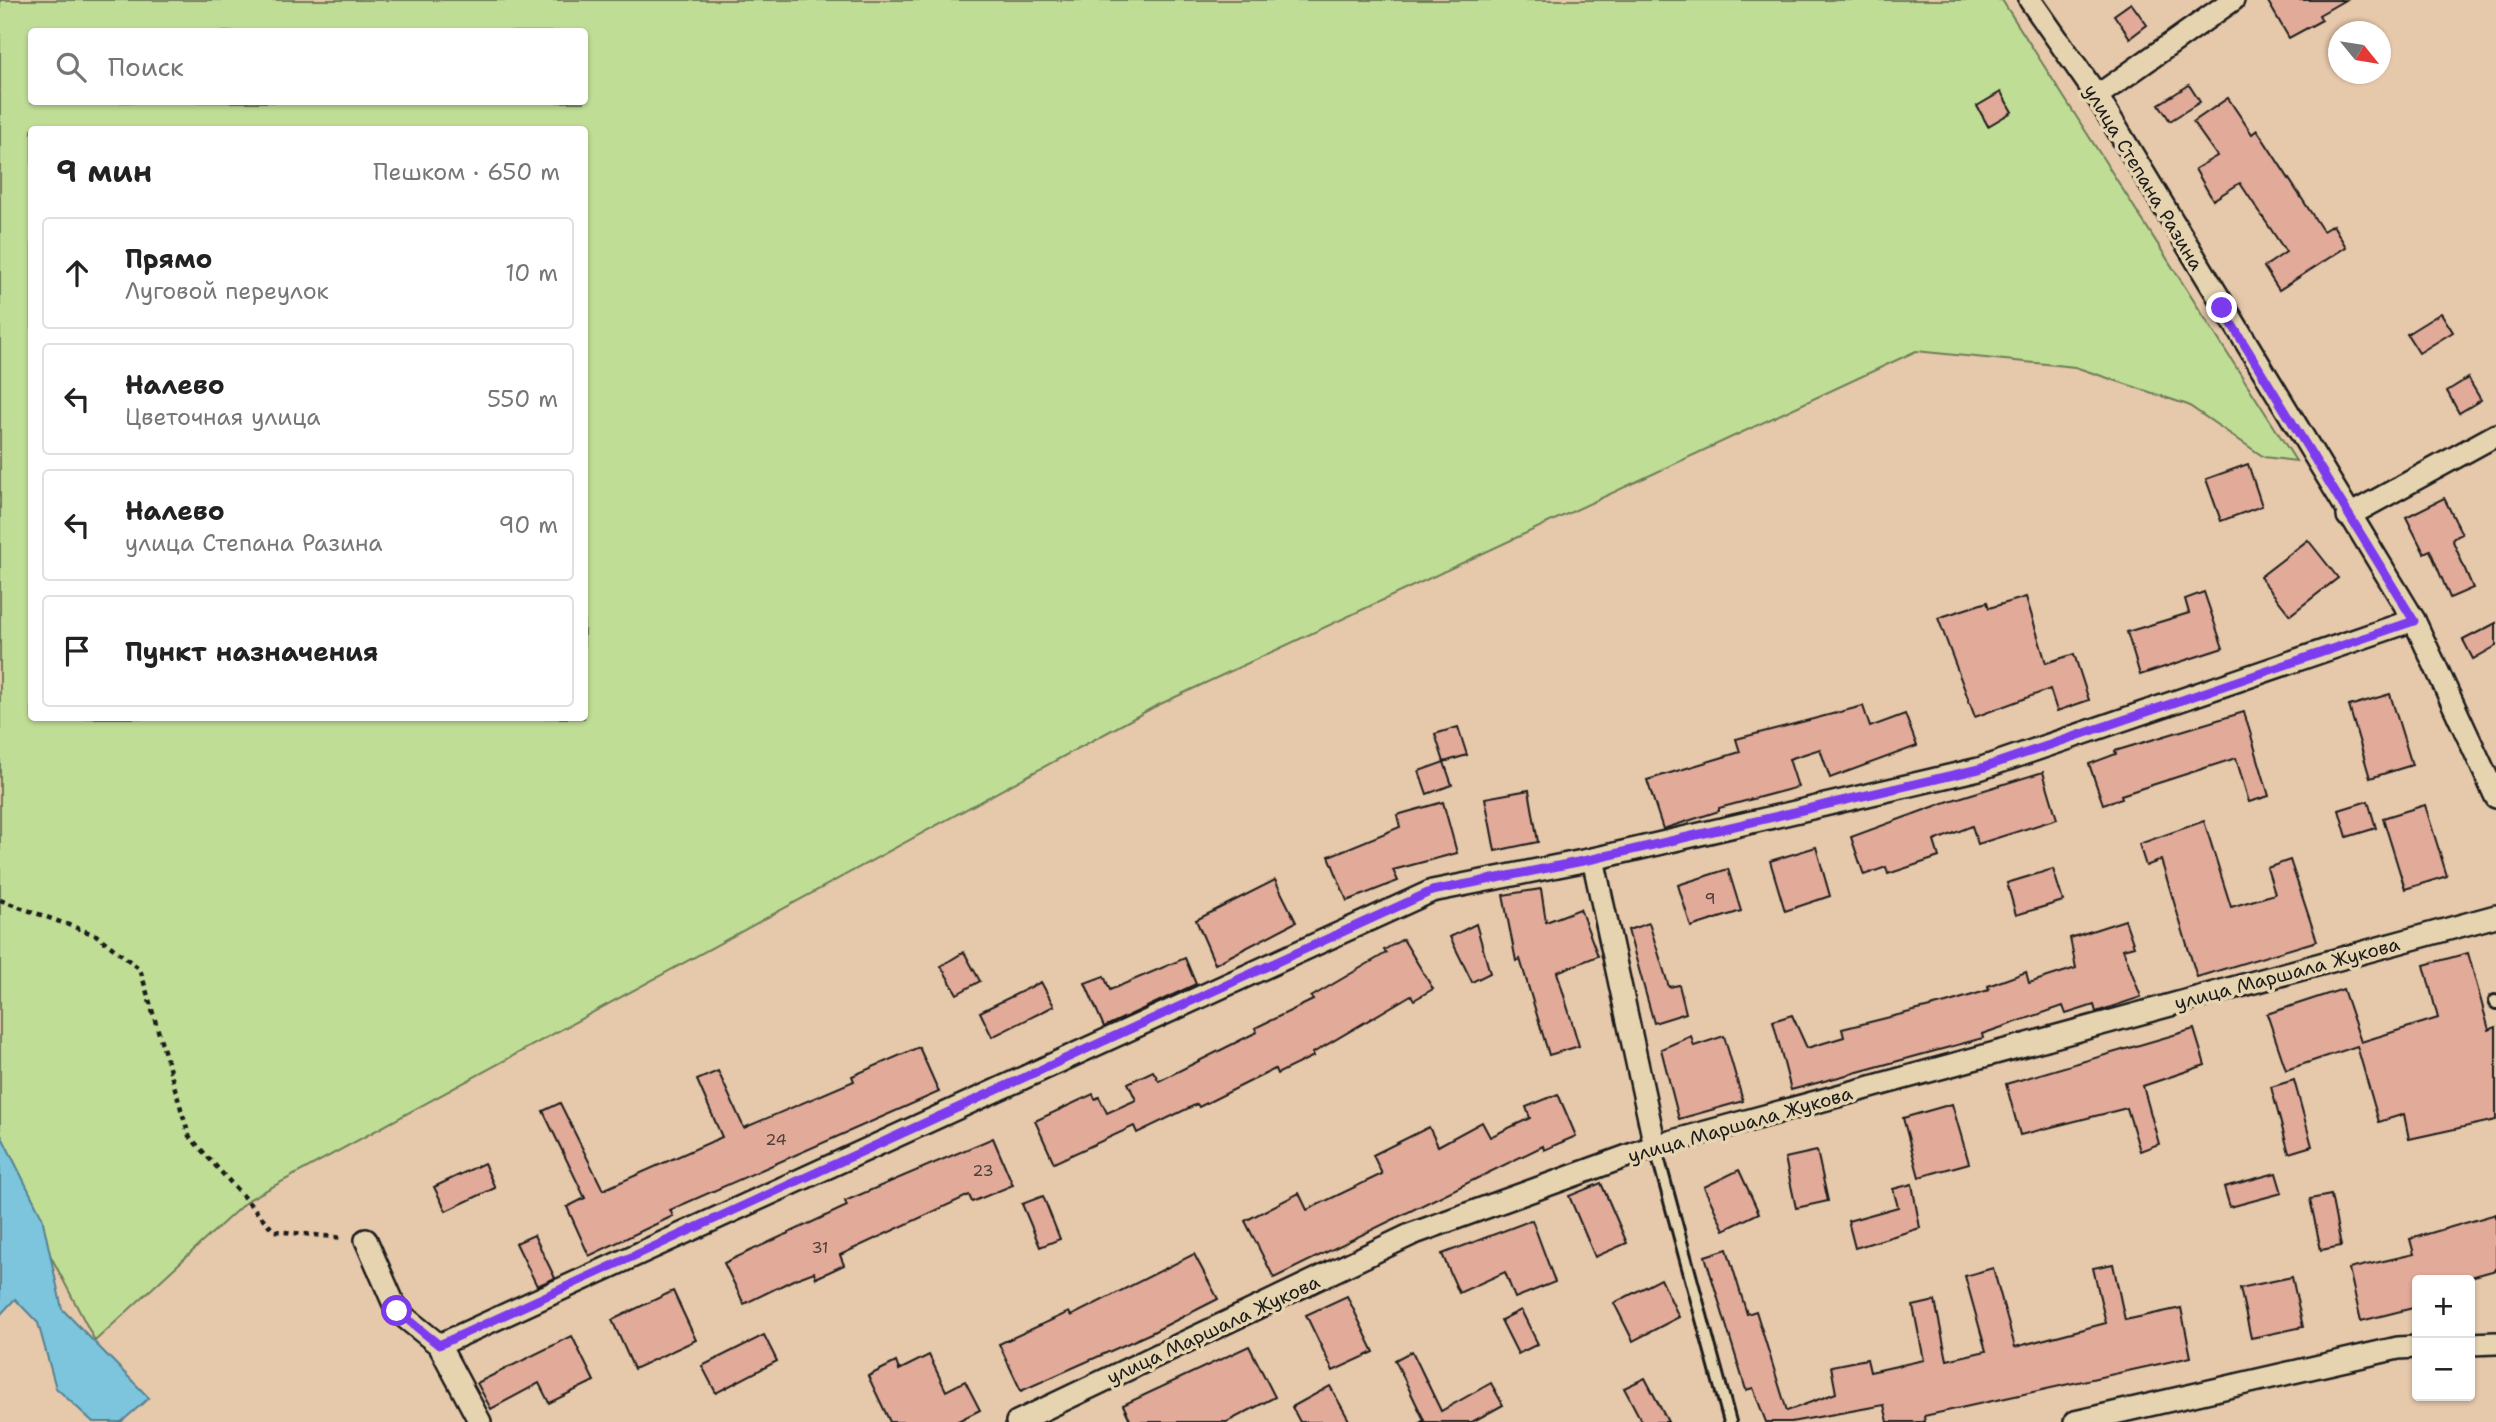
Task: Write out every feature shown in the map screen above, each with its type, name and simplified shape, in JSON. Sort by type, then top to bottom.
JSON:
[{"type":"street","name":"улица Степана Разина","points":[[2030,0],[2097,96],[2348,516],[2414,621],[2496,797]]},
{"type":"street","points":[[2097,96],[2234,0]]},
{"type":"street","points":[[2348,516],[2496,435]]},
{"type":"street","points":[[439,1345],[1432,891],[1593,859],[1979,769],[2414,621]]},
{"type":"street","points":[[1593,859],[1655,1146]]},
{"type":"street","name":"улица Маршала Жукова","points":[[1017,1422],[1412,1234],[1655,1146],[2496,916]]},
{"type":"street","points":[[366,1240],[397,1311],[439,1345],[480,1422]]},
{"type":"street","points":[[2475,1344],[2496,1343]]},
{"type":"street","points":[[2075,1422],[2398,1348],[2412,1347]]},
{"type":"lane","points":[[1655,1146],[1730,1422]]},
{"type":"path","points":[[0,900],[96,935],[140,969],[189,1136],[274,1231],[366,1240]]},
{"type":"green space","points":[[0,0],[2002,0],[2296,461],[2264,457],[2188,405],[2075,367],[1916,351],[1154,707],[248,1200],[95,1341],[0,1159]]},
{"type":"water","points":[[0,1133],[42,1217],[62,1309],[149,1398],[121,1422],[93,1422],[56,1388],[38,1323],[15,1299],[0,1315]]},
{"type":"building","points":[[2267,0],[2345,0],[2319,15],[2322,20],[2289,38]]},
{"type":"building","points":[[2131,3],[2147,25],[2130,38],[2114,15]]},
{"type":"building","points":[[2189,85],[2200,102],[2170,121],[2159,104]]},
{"type":"building","points":[[2001,92],[2012,112],[1988,126],[1977,106]]},
{"type":"building","points":[[2228,98],[2252,134],[2257,130],[2323,231],[2333,225],[2346,247],[2279,290],[2264,267],[2286,252],[2240,183],[2213,200],[2195,169],[2217,156],[2193,122]]},
{"type":"building","points":[[2441,313],[2453,332],[2419,353],[2407,334]]},
{"type":"building","points":[[2468,378],[2481,400],[2459,413],[2447,391]]},
{"type":"building","points":[[2248,464],[2262,506],[2221,521],[2206,479]]},
{"type":"building","points":[[2444,498],[2462,534],[2452,539],[2473,588],[2450,598],[2430,550],[2424,553],[2406,517]]},
{"type":"building","points":[[2308,540],[2338,578],[2290,615],[2260,577]]},
{"type":"building","points":[[2204,592],[2223,648],[2140,675],[2127,632],[2189,613],[2185,599]]},
{"type":"building","points":[[2026,597],[2046,663],[2074,654],[2089,700],[2057,711],[2050,689],[1975,717],[1938,618],[1987,602],[1989,608]]},
{"type":"building","points":[[2496,623],[2496,646],[2473,659],[2463,640]]},
{"type":"building","points":[[2390,694],[2412,765],[2370,778],[2349,706]]},
{"type":"building","points":[[1863,706],[1870,727],[1905,714],[1917,746],[1830,778],[1820,749],[1789,759],[1798,787],[1719,808],[1719,811],[1663,829],[1647,780],[1740,752],[1736,739]]},
{"type":"building","points":[[2244,712],[2269,796],[2249,802],[2236,758],[2121,795],[2122,798],[2103,804],[2089,764],[2116,754],[2115,751]]},
{"type":"building","points":[[1458,727],[1467,755],[1444,762],[1435,734]]},
{"type":"building","points":[[1444,762],[1452,785],[1427,794],[1419,771]]},
{"type":"building","points":[[2043,772],[2057,819],[1978,844],[1972,826],[1934,841],[1939,857],[1888,874],[1886,867],[1864,875],[1851,837],[1949,801]]},
{"type":"building","points":[[1529,790],[1538,842],[1495,851],[1485,798]]},
{"type":"building","points":[[2368,801],[2376,828],[2347,837],[2339,810]]},
{"type":"building","points":[[1443,802],[1457,853],[1393,870],[1398,881],[1347,901],[1329,856],[1400,827],[1397,815]]},
{"type":"building","points":[[2425,805],[2447,876],[2405,889],[2383,818]]},
{"type":"building","points":[[2204,821],[2231,907],[2275,894],[2267,868],[2290,860],[2317,941],[2197,977],[2161,860],[2146,866],[2139,844]]},
{"type":"building","points":[[1816,847],[1830,896],[1785,911],[1770,861]]},
{"type":"building","points":[[1728,869],[1741,911],[1691,927],[1678,885]]},
{"type":"building","points":[[2053,869],[2063,901],[2016,915],[2007,883]]},
{"type":"building","points":[[1275,880],[1296,922],[1215,964],[1196,920]]},
{"type":"building","points":[[1541,889],[1546,922],[1580,909],[1598,956],[1557,972],[1579,1046],[1549,1055],[1520,959],[1516,961],[1503,895]]},
{"type":"building","points":[[2125,920],[2134,946],[2123,949],[2141,997],[2096,1012],[2094,1005],[2066,1014],[2063,1006],[1982,1034],[1983,1038],[1791,1090],[1773,1021],[1792,1015],[1807,1048],[1844,1037],[1842,1029],[1989,990],[1988,986],[2026,972],[2029,983],[2076,968],[2070,938]]},
{"type":"building","points":[[1649,923],[1669,987],[1679,985],[1686,1013],[1654,1023],[1628,930]]},
{"type":"building","points":[[1476,924],[1490,973],[1472,982],[1450,937]]},
{"type":"building","points":[[1403,939],[1433,989],[1414,1000],[1411,995],[1313,1053],[1314,1056],[1277,1074],[1275,1069],[1199,1107],[1197,1104],[1137,1133],[1134,1126],[1054,1163],[1035,1121],[1093,1094],[1095,1099],[1099,1097],[1107,1113],[1136,1100],[1128,1083],[1153,1071],[1159,1081],[1257,1032],[1255,1028],[1313,1000],[1311,997],[1386,953],[1384,950]]},
{"type":"building","points":[[964,952],[980,981],[957,994],[941,966]]},
{"type":"building","points":[[2468,953],[2489,1030],[2496,1027],[2496,1120],[2409,1139],[2404,1114],[2379,1122],[2357,1046],[2286,1070],[2267,1014],[2343,989],[2361,1042],[2438,1018],[2424,965]]},
{"type":"building","points":[[1185,958],[1196,984],[1104,1027],[1085,983],[1104,976],[1110,990]]},
{"type":"building","points":[[1041,982],[1054,1006],[992,1037],[980,1012]]},
{"type":"building","points":[[2194,1029],[2205,1065],[2143,1086],[2159,1144],[2140,1151],[2127,1108],[2020,1135],[2006,1084]]},
{"type":"building","points":[[1691,1036],[1694,1046],[1724,1036],[1743,1101],[1679,1119],[1661,1049]]},
{"type":"building","points":[[919,1047],[939,1092],[670,1210],[673,1216],[589,1256],[567,1207],[585,1198],[543,1111],[560,1103],[603,1190],[722,1137],[697,1080],[718,1071],[744,1128],[854,1081],[852,1076]]},
{"type":"building","points":[[2294,1080],[2312,1146],[2289,1153],[2271,1087]]},
{"type":"building","points":[[1558,1094],[1576,1136],[1544,1150],[1543,1146],[1274,1278],[1245,1221],[1299,1193],[1307,1210],[1382,1174],[1373,1155],[1429,1127],[1438,1146],[1482,1122],[1490,1137],[1530,1118],[1526,1107]]},
{"type":"building","points":[[1952,1104],[1969,1163],[1919,1177],[1903,1118]]},
{"type":"building","points":[[993,1138],[1013,1185],[972,1202],[969,1195],[840,1255],[844,1265],[816,1278],[814,1272],[793,1280],[744,1304],[724,1263],[847,1206],[845,1201]]},
{"type":"building","points":[[1817,1151],[1828,1201],[1796,1208],[1785,1158]]},
{"type":"building","points":[[484,1163],[495,1188],[446,1211],[434,1187]]},
{"type":"building","points":[[1739,1170],[1759,1213],[1724,1230],[1704,1187]]},
{"type":"building","points":[[2276,1173],[2282,1193],[2230,1207],[2224,1187]]},
{"type":"building","points":[[1601,1183],[1627,1243],[1595,1257],[1569,1196]]},
{"type":"building","points":[[1912,1184],[1920,1228],[1855,1248],[1848,1221],[1898,1207],[1893,1189]]},
{"type":"building","points":[[2331,1195],[2341,1246],[2321,1250],[2310,1199]]},
{"type":"building","points":[[1043,1196],[1060,1239],[1040,1247],[1022,1204]]},
{"type":"building","points":[[2496,1214],[2496,1270],[2475,1276],[2412,1275],[2412,1308],[2361,1321],[2349,1269],[2414,1254],[2410,1239]]},
{"type":"building","points":[[1532,1220],[1555,1282],[1515,1298],[1505,1272],[1459,1293],[1442,1254]]},
{"type":"building","points":[[534,1235],[555,1278],[537,1286],[516,1243]]},
{"type":"building","points":[[1727,1249],[1747,1314],[1756,1311],[1787,1411],[1836,1393],[1831,1366],[1867,1359],[1870,1372],[1924,1360],[1913,1306],[1935,1301],[1947,1360],[1986,1351],[1965,1276],[1993,1268],[2015,1347],[2106,1323],[2093,1268],[2113,1264],[2125,1320],[2181,1308],[2191,1357],[1924,1416],[1925,1422],[1888,1422],[1884,1405],[1791,1422],[1766,1422],[1753,1388],[1746,1390],[1705,1256]]},
{"type":"building","points":[[1194,1254],[1218,1299],[1151,1333],[1021,1391],[999,1344],[1069,1312],[1071,1316]]},
{"type":"building","points":[[2292,1277],[2303,1327],[2251,1338],[2240,1288]]},
{"type":"building","points":[[1661,1279],[1679,1317],[1633,1341],[1614,1303]]},
{"type":"building","points":[[673,1291],[696,1340],[634,1369],[612,1320]]},
{"type":"building","points":[[1347,1296],[1374,1352],[1333,1371],[1306,1315]]},
{"type":"building","points":[[1521,1310],[1538,1344],[1518,1354],[1501,1320]]},
{"type":"building","points":[[764,1335],[777,1361],[716,1393],[702,1366]]},
{"type":"building","points":[[572,1336],[594,1381],[549,1403],[539,1383],[491,1409],[477,1383]]},
{"type":"building","points":[[1249,1346],[1275,1397],[1227,1422],[1131,1422],[1123,1405]]},
{"type":"building","points":[[1412,1351],[1441,1411],[1491,1383],[1503,1405],[1472,1422],[1421,1422],[1424,1420],[1395,1360]]},
{"type":"building","points":[[929,1355],[946,1391],[965,1381],[980,1410],[956,1422],[890,1422],[868,1376],[896,1362],[899,1370]]},
{"type":"building","points":[[1645,1378],[1668,1422],[1642,1422],[1624,1388]]},
{"type":"building","points":[[1330,1386],[1350,1422],[1300,1422],[1292,1407]]},
{"type":"route","points":[[397,1311],[439,1345],[1432,891],[1593,859],[1979,769],[2414,621],[2222,308]]}]
